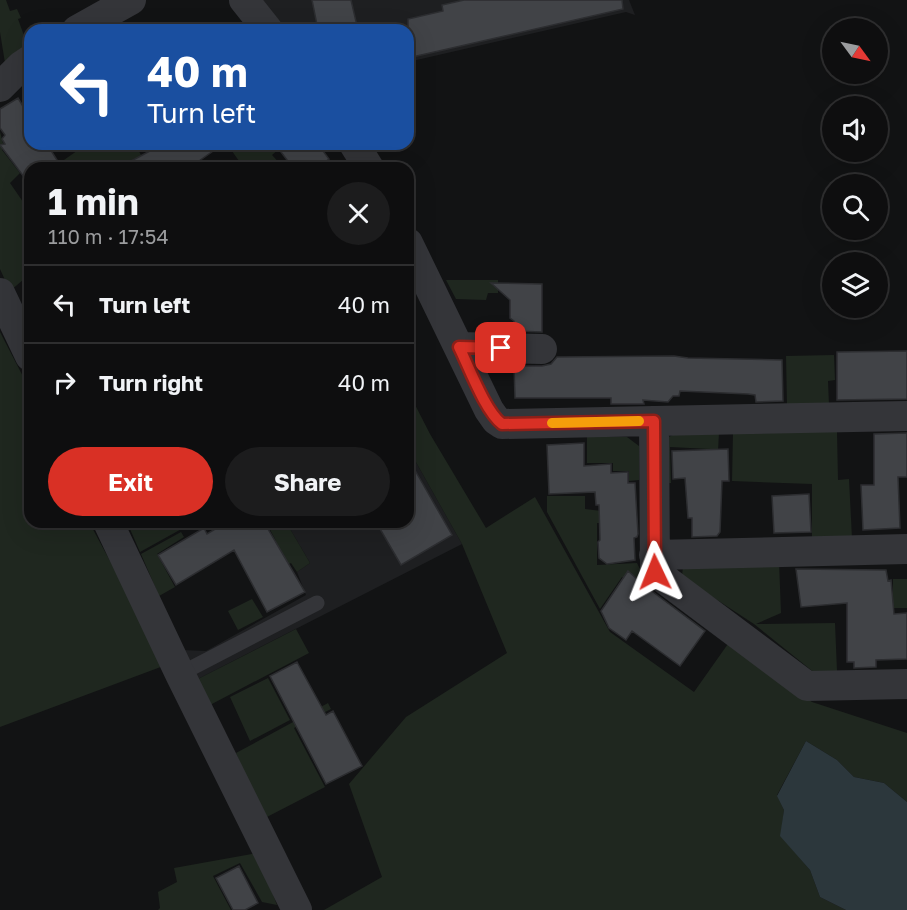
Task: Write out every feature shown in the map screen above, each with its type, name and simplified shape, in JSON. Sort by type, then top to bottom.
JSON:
[{"type":"street","points":[[88,24],[131,0]]},
{"type":"street","points":[[244,0],[263,24]]},
{"type":"street","points":[[0,87],[24,64]]},
{"type":"street","points":[[414,255],[489,410],[502,424],[907,416]]},
{"type":"street","points":[[0,293],[24,343]]},
{"type":"street","points":[[459,347],[542,349]]},
{"type":"street","points":[[654,421],[655,572],[807,686],[907,684]]},
{"type":"street","points":[[111,528],[297,910]]},
{"type":"street","points":[[654,555],[907,549]]},
{"type":"lane","points":[[180,674],[317,603]]},
{"type":"shaded area","points":[[0,0],[6,0],[10,11],[17,9],[21,18],[18,19],[24,36],[24,47],[5,63],[0,32]]},
{"type":"shaded area","points":[[262,0],[629,0],[635,15],[626,12],[414,61],[414,24],[282,24]]},
{"type":"shaded area","points":[[0,132],[4,147],[2,150],[20,173],[10,183],[24,203],[24,279],[10,291],[0,269]]},
{"type":"shaded area","points":[[78,150],[138,150],[141,155],[132,162],[61,162]]},
{"type":"shaded area","points":[[231,150],[278,150],[272,155],[278,162],[240,162]]},
{"type":"shaded area","points":[[446,280],[498,280],[498,293],[488,293],[486,300],[456,299]]},
{"type":"shaded area","points":[[0,332],[24,378],[24,528],[92,528],[166,665],[0,727]]},
{"type":"shaded area","points":[[834,355],[835,380],[828,381],[829,405],[787,405],[786,356]]},
{"type":"shaded area","points":[[414,403],[486,528],[535,497],[610,632],[694,692],[730,641],[812,702],[907,733],[907,802],[884,783],[854,777],[837,760],[806,741],[777,795],[784,810],[781,836],[810,870],[820,897],[846,910],[324,910],[382,877],[349,784],[406,717],[507,653],[462,544],[414,459]]},
{"type":"shaded area","points":[[733,432],[837,432],[838,480],[849,479],[852,538],[812,538],[812,484],[732,481]]},
{"type":"shaded area","points":[[676,433],[719,433],[718,451],[670,447],[671,483],[666,483],[667,438]]},
{"type":"shaded area","points":[[587,437],[627,437],[639,446],[639,480],[629,481],[629,471],[613,471],[613,463],[587,463]]},
{"type":"shaded area","points":[[414,459],[462,544],[196,680],[182,650],[206,651],[306,595],[297,572],[310,563],[290,528],[414,528]]},
{"type":"shaded area","points":[[547,496],[585,496],[585,509],[618,513],[618,523],[597,523],[597,565],[637,563],[643,575],[652,583],[646,593],[622,577],[600,609],[547,512]]},
{"type":"shaded area","points":[[130,528],[183,528],[140,552]]},
{"type":"shaded area","points":[[269,528],[290,528],[310,563],[297,572],[291,563],[272,573],[256,554],[276,541]]},
{"type":"shaded area","points":[[181,532],[184,537],[157,554],[175,587],[159,596],[141,554]]},
{"type":"shaded area","points":[[779,561],[781,613],[756,624],[835,623],[837,671],[816,674],[754,624],[682,577],[683,565]]},
{"type":"shaded area","points":[[893,579],[907,579],[907,608],[893,608]]},
{"type":"shaded area","points":[[252,599],[263,617],[238,630],[228,611]]},
{"type":"shaded area","points":[[296,629],[309,653],[210,705],[196,680]]},
{"type":"shaded area","points":[[268,678],[290,720],[250,741],[230,697]]},
{"type":"shaded area","points":[[328,703],[331,709],[294,728],[325,787],[263,819],[236,753]]},
{"type":"shaded area","points":[[806,741],[837,760],[854,777],[884,783],[907,802],[907,910],[846,910],[820,897],[810,870],[780,836],[784,810],[777,796]]},
{"type":"shaded area","points":[[257,853],[277,905],[262,902],[240,863],[213,876],[231,910],[158,910],[160,908],[158,892],[177,882],[174,868]]},
{"type":"building","points":[[312,0],[351,0],[357,24],[317,24]]},
{"type":"building","points":[[464,0],[622,0],[623,9],[414,57],[414,24],[408,24],[408,19],[443,11],[442,5]]},
{"type":"building","points":[[18,98],[24,108],[24,150],[51,150],[58,162],[24,162],[24,177],[0,145],[5,144],[2,139],[5,135],[0,128],[0,109]]},
{"type":"building","points":[[152,150],[214,150],[198,162],[129,162]]},
{"type":"building","points":[[280,150],[322,150],[329,159],[325,162],[288,162]]},
{"type":"building","points":[[491,283],[542,284],[542,332],[514,331],[514,321],[510,318],[510,300]]},
{"type":"building","points":[[907,351],[907,399],[837,400],[837,352]]},
{"type":"building","points":[[674,356],[782,360],[783,401],[756,402],[755,395],[680,391],[679,396],[673,396],[668,402],[643,400],[644,404],[611,404],[611,398],[515,398],[514,366],[542,366],[551,364],[557,357]]},
{"type":"building","points":[[907,433],[907,477],[898,477],[900,528],[863,530],[861,485],[874,485],[874,434]]},
{"type":"building","points":[[584,443],[584,466],[611,464],[611,473],[628,472],[628,483],[635,483],[638,534],[634,538],[635,560],[607,564],[599,558],[599,505],[596,505],[595,492],[549,494],[547,445]]},
{"type":"building","points":[[728,449],[729,481],[722,481],[720,532],[717,536],[692,537],[692,518],[688,518],[685,478],[673,479],[672,451]]},
{"type":"building","points":[[414,468],[452,535],[401,565],[379,528],[414,528]]},
{"type":"building","points":[[809,494],[811,532],[774,533],[772,496]]},
{"type":"building","points":[[204,528],[207,534],[217,528],[268,528],[305,592],[267,612],[234,550],[176,585],[158,555]]},
{"type":"building","points":[[796,569],[886,570],[888,581],[891,580],[894,614],[907,613],[907,659],[876,660],[876,667],[854,668],[854,662],[847,662],[847,603],[801,607]]},
{"type":"building","points":[[628,571],[705,631],[680,666],[632,631],[626,640],[609,628],[601,611]]},
{"type":"building","points":[[297,662],[326,715],[333,711],[362,766],[326,784],[270,676]]},
{"type":"building","points":[[239,866],[258,903],[245,910],[233,910],[216,878]]},
{"type":"slow traffic","points":[[552,423],[639,421]]},
{"type":"route","points":[[501,348],[459,347],[489,410],[502,424],[654,421],[655,572]]}]
